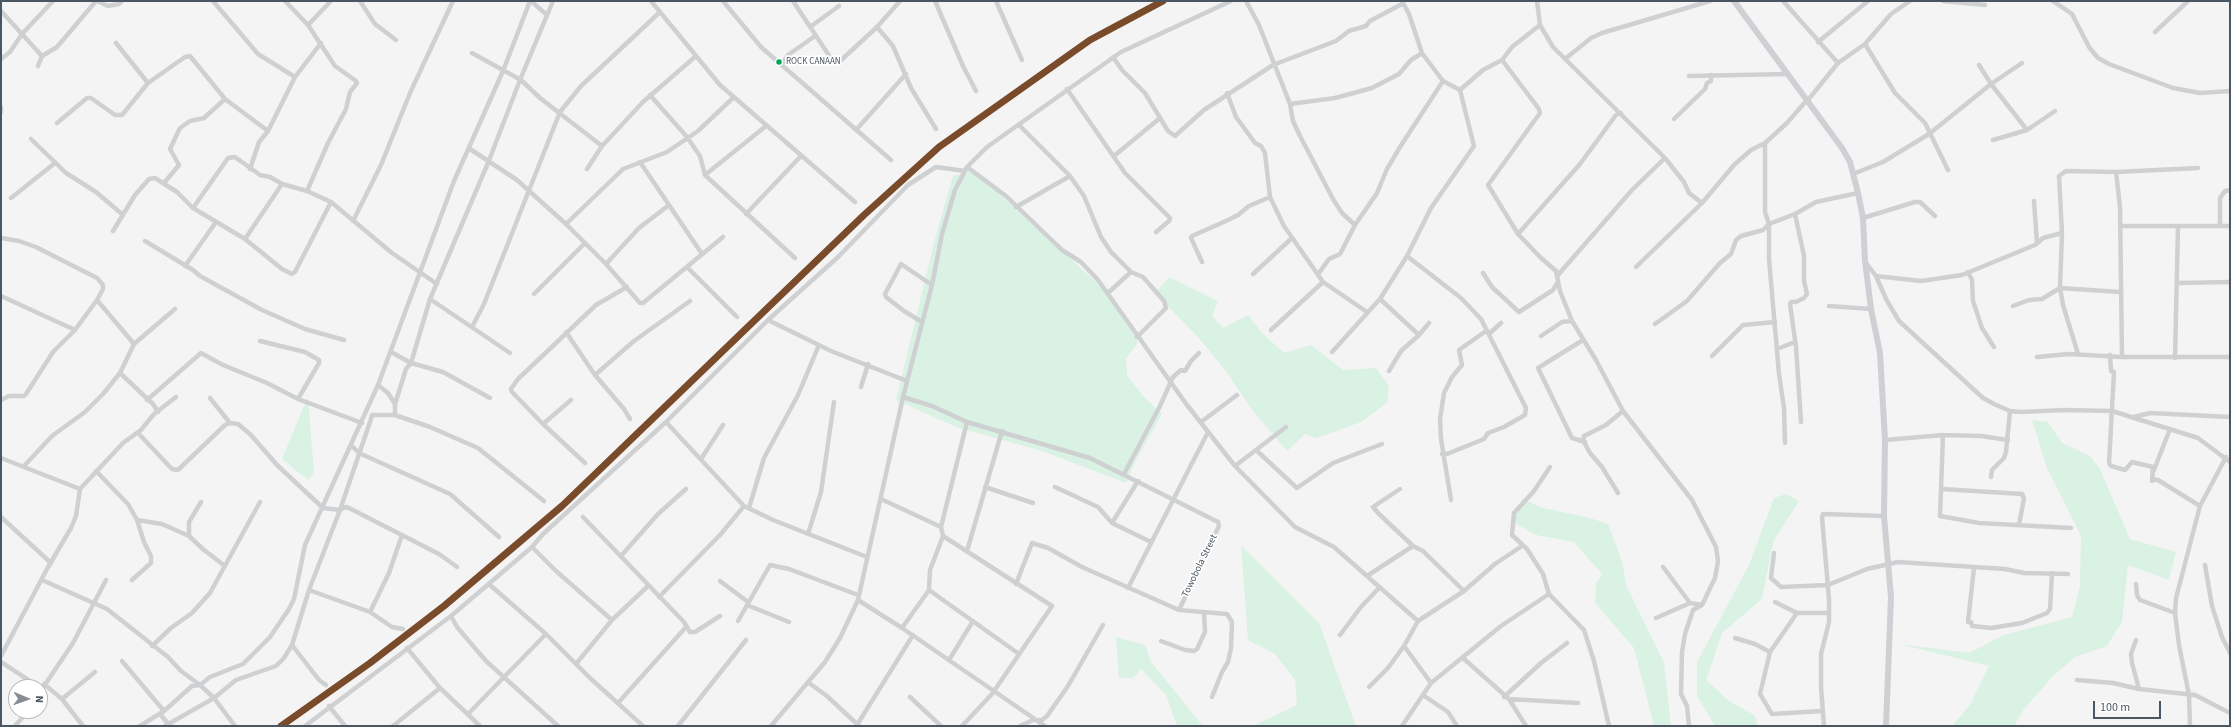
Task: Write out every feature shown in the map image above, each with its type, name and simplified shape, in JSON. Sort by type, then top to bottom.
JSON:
[{"type":"main road","points":[[1734,1],[1842,148],[1854,174],[1858,193],[1863,218],[1865,261],[1871,309],[1880,353],[1885,440],[1884,516],[1891,597],[1886,726]]},
{"type":"street","points":[[1,59],[10,52],[22,34],[53,1]]},
{"type":"street","points":[[38,66],[42,56],[56,46],[96,1],[108,6],[119,4],[122,1]]},
{"type":"street","points":[[213,1],[258,54],[295,77]]},
{"type":"street","points":[[285,1],[308,25],[335,66],[357,83],[350,92],[346,109],[328,143],[307,191]]},
{"type":"street","points":[[308,25],[331,1]]},
{"type":"street","points":[[360,1],[378,28],[396,40]]},
{"type":"street","points":[[353,221],[382,165],[410,93],[453,1]]},
{"type":"street","points":[[140,726],[162,713],[192,686],[200,685],[210,677],[243,664],[274,631],[294,598],[306,545],[378,385],[454,181],[503,71],[531,1],[547,15]]},
{"type":"street","points":[[395,415],[395,404],[406,369],[411,363],[430,298],[488,163],[520,80],[554,1]]},
{"type":"street","points":[[651,1],[720,85],[751,110],[766,126],[801,156],[829,177],[855,202]]},
{"type":"street","points":[[723,1],[761,48],[891,160]]},
{"type":"street","points":[[793,1],[834,63],[838,64],[877,27],[900,1]]},
{"type":"street","points":[[935,1],[962,66],[976,91]]},
{"type":"street","points":[[996,1],[1022,60]]},
{"type":"street","points":[[772,726],[809,683],[836,646],[858,598],[903,397],[932,286],[942,234],[955,190],[966,169],[982,152],[1113,57],[1144,39],[1231,1]]},
{"type":"street","points":[[1246,1],[1259,25],[1273,65],[1290,104],[1293,121],[1333,199],[1342,213],[1355,225]]},
{"type":"street","points":[[1537,1],[1540,25],[1550,42],[1565,59],[1665,158],[1684,182],[1689,194],[1702,203]]},
{"type":"street","points":[[1565,59],[1591,38],[1602,33],[1710,1]]},
{"type":"street","points":[[1783,1],[1838,63]]},
{"type":"street","points":[[1818,42],[1868,1]]},
{"type":"street","points":[[1636,267],[1702,203],[1734,166],[1752,150],[1765,143],[1787,123],[1838,63],[1865,44],[1891,14],[1910,1]]},
{"type":"street","points":[[1943,1],[1985,5]]},
{"type":"street","points":[[2053,1],[2072,14],[2089,47],[2098,58],[2109,64],[2173,88],[2200,93],[2230,91]]},
{"type":"street","points":[[2156,32],[2188,1]]},
{"type":"street","points":[[1113,57],[1122,70],[1145,93],[1168,131],[1175,136],[1204,110],[1227,93],[1273,65],[1336,41],[1349,31],[1366,26],[1370,21],[1402,2],[1409,14],[1422,53],[1443,81],[1460,90],[1474,146],[1431,208],[1407,256],[1380,299],[1332,352]]},
{"type":"street","points":[[810,27],[839,6]]},
{"type":"street","points":[[1,11],[42,56]]},
{"type":"street","points":[[472,327],[484,304],[528,190],[544,156],[560,112],[581,86],[660,12]]},
{"type":"street","points":[[1460,90],[1483,70],[1502,60],[1512,47],[1540,25]]},
{"type":"street","points":[[877,27],[893,46],[911,88],[936,129]]},
{"type":"street","points":[[781,65],[788,55],[815,36]]},
{"type":"street","points":[[116,43],[148,83]]},
{"type":"street","points":[[250,169],[259,142],[268,130],[295,77],[321,43]]},
{"type":"street","points":[[1865,44],[1895,93],[1923,121],[1948,170]]},
{"type":"street","points":[[472,53],[520,80],[602,146]]},
{"type":"street","points":[[1290,104],[1335,98],[1372,88],[1399,74],[1411,60],[1422,53]]},
{"type":"street","points":[[57,123],[87,98],[91,98],[115,115],[122,115],[148,83],[185,57],[190,56],[225,99],[268,130]]},
{"type":"street","points":[[587,169],[602,146],[650,96],[696,56]]},
{"type":"street","points":[[1502,60],[1539,109],[1540,113],[1488,186],[1518,234],[1558,275]]},
{"type":"street","points":[[1854,174],[1883,162],[1929,134],[1991,84],[2022,63]]},
{"type":"street","points":[[1979,65],[1991,84],[2027,130]]},
{"type":"street","points":[[856,130],[906,74]]},
{"type":"street","points":[[1689,76],[1788,74]]},
{"type":"street","points":[[1674,119],[1705,89],[1707,83],[1711,81],[1711,75]]},
{"type":"street","points":[[1319,273],[1329,259],[1340,254],[1355,225],[1377,193],[1387,170],[1406,137],[1443,81]]},
{"type":"street","points":[[1067,89],[1125,173],[1170,218],[1169,221],[1156,232]]},
{"type":"street","points":[[1227,93],[1236,117],[1255,143],[1261,146],[1265,154],[1270,198],[1276,213],[1292,238],[1319,273],[1323,282],[1367,312]]},
{"type":"street","points":[[650,96],[687,137],[700,156],[705,175],[795,258]]},
{"type":"street","points":[[568,226],[571,220],[617,174],[630,165],[667,152],[687,137],[698,131],[734,97]]},
{"type":"street","points":[[164,183],[179,165],[170,149],[180,128],[190,121],[204,118],[225,99]]},
{"type":"street","points":[[1,107],[1,112]]},
{"type":"street","points":[[1993,140],[2027,130],[2055,111]]},
{"type":"street","points":[[1518,234],[1580,164],[1616,115],[1621,113]]},
{"type":"street","points":[[1114,156],[1160,118]]},
{"type":"street","points":[[1020,125],[1070,176],[1084,196],[1101,237],[1112,252],[1131,272],[1143,277],[1164,301],[1166,308],[1137,337]]},
{"type":"street","points":[[705,175],[766,126]]},
{"type":"street","points":[[31,139],[71,177],[96,192],[123,214]]},
{"type":"street","points":[[1765,143],[1765,212],[1769,224],[1769,259],[1784,408],[1785,443]]},
{"type":"street","points":[[470,148],[488,163],[528,190],[568,226],[606,264],[627,287],[637,301],[643,304],[723,237]]},
{"type":"street","points":[[746,214],[801,156]]},
{"type":"street","points":[[193,208],[228,158],[235,157],[250,169],[282,184],[307,191],[332,202],[392,254],[437,284]]},
{"type":"street","points":[[1665,158],[1632,190],[1558,275],[1558,282],[1560,291],[1572,320],[1623,411],[1692,500],[1716,547],[1717,570],[1702,605],[1693,610],[1684,634],[1680,663],[1681,694],[1687,706],[1689,726]]},
{"type":"street","points":[[640,162],[702,254]]},
{"type":"street","points":[[11,198],[55,163]]},
{"type":"street","points":[[304,726],[490,585],[532,547],[543,534],[666,422],[768,320],[838,257],[908,185],[936,167],[966,169],[1006,196],[1062,250],[1081,262],[1109,292],[1137,337],[1200,422],[1235,466],[1295,527],[1334,548],[1418,621]]},
{"type":"street","points":[[2078,354],[2063,305],[2060,288],[2062,191],[2059,176],[2066,171],[2116,172],[2198,168]]},
{"type":"street","points":[[2116,172],[2120,226],[2122,357]]},
{"type":"street","points":[[1016,207],[1070,176]]},
{"type":"street","points":[[114,231],[123,214],[149,179],[155,178],[177,192],[193,208],[245,239],[282,269],[292,274],[295,272],[332,202]]},
{"type":"street","points":[[245,239],[282,184]]},
{"type":"street","points":[[2220,226],[2220,198],[2225,191],[2230,190]]},
{"type":"street","points":[[1656,324],[1687,301],[1720,263],[1731,254],[1736,240],[1741,236],[1763,230],[1769,224],[1795,214],[1816,202],[1858,193]]},
{"type":"street","points":[[1202,262],[1191,238],[1192,236],[1238,215],[1249,206],[1270,198]]},
{"type":"street","points":[[2034,201],[2037,243]]},
{"type":"street","points":[[1863,218],[1915,202],[1920,202],[1935,216]]},
{"type":"street","points":[[606,264],[639,228],[669,204]]},
{"type":"street","points":[[1795,214],[1804,256],[1804,281],[1807,294],[1804,298],[1796,302],[1791,302],[1790,304],[1795,342],[1801,422]]},
{"type":"street","points":[[185,266],[216,222]]},
{"type":"street","points":[[2120,226],[2230,226]]},
{"type":"street","points":[[2175,358],[2178,283],[2178,226]]},
{"type":"street","points":[[1876,276],[1921,281],[1962,275],[2037,243],[2043,238],[2062,233]]},
{"type":"street","points":[[1,238],[28,243],[97,278],[103,285],[103,289],[97,300],[75,330],[53,352],[26,394],[24,396],[9,396],[1,400]]},
{"type":"street","points":[[1253,274],[1292,238]]},
{"type":"street","points":[[145,241],[204,278],[286,322],[319,334],[344,340]]},
{"type":"street","points":[[534,294],[585,243]]},
{"type":"street","points":[[1407,256],[1461,298],[1481,319],[1526,408],[1525,415],[1504,427],[1488,433],[1484,439],[1473,445],[1442,454]]},
{"type":"street","points":[[1865,261],[1876,276],[1886,299],[1899,321],[1983,398],[2010,411],[2112,411],[2198,438],[2226,457],[2230,462]]},
{"type":"street","points":[[922,322],[904,311],[886,297],[885,294],[901,264],[932,286]]},
{"type":"street","points":[[687,267],[737,318]]},
{"type":"street","points":[[1109,292],[1131,272]]},
{"type":"street","points":[[1968,272],[1972,280],[1973,301],[1982,328],[1994,347]]},
{"type":"street","points":[[1484,273],[1492,287],[1519,312],[1553,290],[1558,282]]},
{"type":"street","points":[[1271,330],[1323,282]]},
{"type":"street","points":[[2178,283],[2230,282]]},
{"type":"street","points":[[586,463],[544,424],[512,392],[511,389],[518,379],[566,332],[596,306],[627,287]]},
{"type":"street","points":[[2013,306],[2029,300],[2042,299],[2060,288],[2120,292]]},
{"type":"street","points":[[1,296],[75,330]]},
{"type":"street","points":[[430,298],[510,353]]},
{"type":"street","points":[[1380,299],[1419,335]]},
{"type":"street","points":[[97,300],[134,344]]},
{"type":"street","points":[[595,375],[640,336],[690,301]]},
{"type":"street","points":[[1829,306],[1871,309]]},
{"type":"street","points":[[24,466],[52,436],[85,412],[120,373],[134,344],[175,309]]},
{"type":"street","points":[[768,320],[819,346],[868,364],[907,381]]},
{"type":"street","points":[[1541,336],[1562,322],[1572,320]]},
{"type":"street","points":[[1712,356],[1743,325],[1775,322]]},
{"type":"street","points":[[1389,371],[1401,351],[1419,335],[1429,323]]},
{"type":"street","points":[[1451,500],[1442,454],[1440,420],[1444,393],[1452,377],[1462,365],[1459,350],[1486,331],[1490,332],[1501,323]]},
{"type":"street","points":[[566,332],[595,375],[624,409],[630,419]]},
{"type":"street","points":[[1583,340],[1538,368],[1572,438],[1584,442]]},
{"type":"street","points":[[260,341],[305,352],[319,360],[319,363],[298,399]]},
{"type":"street","points":[[1777,349],[1795,342]]},
{"type":"street","points":[[749,508],[764,458],[798,395],[819,346]]},
{"type":"street","points":[[391,352],[411,363],[443,372],[490,398]]},
{"type":"street","points":[[147,400],[201,353],[223,365],[267,383],[298,399],[362,423]]},
{"type":"street","points":[[1124,474],[1171,382],[1181,370],[1185,371],[1191,361],[1199,353]]},
{"type":"street","points":[[2038,357],[2078,354],[2175,358],[2200,355],[2230,356]]},
{"type":"street","points":[[2110,355],[2111,371],[2114,372],[2109,463],[2111,466],[2125,470],[2132,462],[2153,467],[2152,481]]},
{"type":"street","points":[[861,387],[868,364]]},
{"type":"street","points":[[120,373],[158,412]]},
{"type":"street","points":[[378,385],[388,393],[395,404]]},
{"type":"street","points":[[1200,422],[1237,395]]},
{"type":"street","points":[[1,656],[50,563],[72,528],[76,516],[80,489],[123,443],[138,433],[158,412],[176,397]]},
{"type":"street","points":[[903,397],[932,406],[967,422],[1090,458],[1138,481],[1173,501]]},
{"type":"street","points":[[210,398],[230,423]]},
{"type":"street","points":[[544,424],[571,400]]},
{"type":"street","points":[[808,534],[821,492],[834,402]]},
{"type":"street","points":[[1618,493],[1584,442],[1584,436],[1606,425],[1623,411]]},
{"type":"street","points":[[1991,477],[1994,466],[2004,458],[2008,440],[2010,411]]},
{"type":"street","points":[[2134,417],[2150,413],[2230,416]]},
{"type":"street","points":[[122,661],[162,713],[168,725],[214,698],[236,680],[276,666],[284,658],[292,645],[309,590],[340,510],[372,415],[395,415],[430,427],[478,448],[544,500]]},
{"type":"street","points":[[666,422],[744,506],[808,534],[867,557]]},
{"type":"street","points":[[902,628],[929,590],[930,570],[943,536],[941,527],[967,422]]},
{"type":"street","points":[[138,433],[172,470],[176,470],[179,469],[220,429],[230,423],[238,424],[251,435],[277,465],[323,508],[340,510],[346,507],[349,508],[439,554],[457,567]]},
{"type":"street","points":[[700,459],[723,425]]},
{"type":"street","points":[[1235,466],[1286,427]]},
{"type":"street","points":[[2152,481],[2156,461],[2170,429]]},
{"type":"street","points":[[967,551],[1002,431]]},
{"type":"street","points":[[1128,588],[1208,432]]},
{"type":"street","points":[[1885,440],[1943,435],[1981,436],[2008,440]]},
{"type":"street","points":[[1943,435],[1940,516],[1979,524],[2071,528]]},
{"type":"street","points":[[1256,450],[1294,487],[1297,488],[1332,463],[1382,444]]},
{"type":"street","points":[[351,445],[359,453],[450,494],[499,537]]},
{"type":"street","points":[[2190,726],[2189,696],[2179,645],[2175,613],[2180,577],[2200,506],[2226,457]]},
{"type":"street","points":[[1,458],[80,489]]},
{"type":"street","points":[[1550,467],[1534,491],[1514,513],[1512,535],[1527,550],[1543,574],[1549,594],[1584,630],[1594,661],[1609,726]]},
{"type":"street","points":[[96,471],[128,504],[137,520],[152,560],[132,580]]},
{"type":"street","points":[[2152,481],[2158,480],[2200,506]]},
{"type":"street","points":[[1112,523],[1138,481]]},
{"type":"street","points":[[1055,487],[1098,507],[1112,523],[1151,542]]},
{"type":"street","points":[[985,488],[1033,502]]},
{"type":"street","points":[[621,556],[658,514],[686,489]]},
{"type":"street","points":[[1400,489],[1373,507],[1413,546],[1423,551],[1464,591]]},
{"type":"street","points":[[1942,489],[2022,494],[2024,498],[2019,525]]},
{"type":"street","points":[[881,499],[941,527]]},
{"type":"street","name":"Towobola Street","points":[[1173,501],[1219,524],[1178,610]]},
{"type":"street","points":[[189,536],[189,522],[201,502]]},
{"type":"street","points":[[152,646],[171,628],[192,613],[210,593],[260,502]]},
{"type":"street","points":[[659,597],[720,535],[744,506]]},
{"type":"street","points":[[1824,726],[1822,711],[1821,654],[1829,622],[1829,613],[1823,514],[1884,516]]},
{"type":"street","points":[[1,517],[50,563]]},
{"type":"street","points":[[583,517],[684,622],[690,632],[695,632],[720,616]]},
{"type":"street","points":[[137,520],[162,524],[189,536],[225,566]]},
{"type":"street","points":[[370,612],[389,573],[402,535]]},
{"type":"street","points":[[943,536],[1052,606],[994,691],[962,726]]},
{"type":"street","points":[[1016,584],[1032,543],[1048,548],[1082,568],[1178,610],[1227,614],[1232,622],[1232,641],[1228,662],[1222,672],[1212,697]]},
{"type":"street","points":[[1367,576],[1413,546]]},
{"type":"street","points":[[1369,687],[1388,668],[1404,646],[1418,621],[1464,591],[1495,564],[1522,546]]},
{"type":"street","points":[[532,547],[556,571],[612,620]]},
{"type":"street","points":[[1774,553],[1771,578],[1781,587],[1828,585],[1867,569],[1888,563],[1898,562],[2068,574]]},
{"type":"street","points":[[738,621],[767,567],[774,564],[858,598],[1046,726]]},
{"type":"street","points":[[2205,565],[2212,606],[2222,637],[2230,653]]},
{"type":"street","points":[[1663,567],[1690,603]]},
{"type":"street","points":[[1974,568],[1968,622],[1971,622],[1972,626],[1991,628],[2022,624],[2046,613],[2050,609],[2052,573]]},
{"type":"street","points":[[42,580],[107,609],[152,646],[168,657],[187,676],[200,685],[214,698],[235,726]]},
{"type":"street","points":[[47,679],[75,639],[92,603],[106,580]]},
{"type":"street","points":[[720,581],[736,591],[747,604],[789,622]]},
{"type":"street","points":[[2136,584],[2140,600],[2175,613]]},
{"type":"street","points":[[490,585],[546,634],[643,726]]},
{"type":"street","points":[[576,664],[612,620],[648,586]]},
{"type":"street","points":[[1340,635],[1361,607],[1379,588]]},
{"type":"street","points":[[309,590],[370,612],[392,627],[403,628]]},
{"type":"street","points":[[929,590],[1019,654]]},
{"type":"street","points":[[1402,726],[1431,683],[1501,626],[1549,594]]},
{"type":"street","points":[[1775,602],[1797,614],[1829,613]]},
{"type":"street","points":[[1656,618],[1690,603],[1702,605]]},
{"type":"street","points":[[1161,641],[1185,650],[1194,651],[1197,649],[1204,632],[1204,612]]},
{"type":"street","points":[[1797,614],[1770,652],[1760,694],[1772,714],[1822,711]]},
{"type":"street","points":[[451,616],[481,656],[506,677],[558,726]]},
{"type":"street","points":[[949,660],[973,621]]},
{"type":"street","points":[[1020,726],[1036,720],[1042,720],[1051,710],[1068,686],[1103,625]]},
{"type":"street","points":[[618,703],[686,626]]},
{"type":"street","points":[[469,713],[494,685],[506,677],[546,634]]},
{"type":"street","points":[[809,683],[827,696],[858,726],[913,635]]},
{"type":"street","points":[[1736,638],[1755,644],[1770,652]]},
{"type":"street","points":[[678,726],[746,640]]},
{"type":"street","points":[[2136,640],[2131,654],[2138,689]]},
{"type":"street","points":[[1507,698],[1541,663],[1567,643]]},
{"type":"street","points":[[292,645],[319,680],[326,685]]},
{"type":"street","points":[[1404,646],[1431,683]]},
{"type":"street","points":[[407,648],[440,688],[469,713],[478,725]]},
{"type":"street","points":[[1463,658],[1507,698],[1526,726]]},
{"type":"street","points":[[1,662],[27,679]]},
{"type":"street","points":[[62,699],[95,672]]},
{"type":"street","points":[[187,676],[192,686]]},
{"type":"street","points":[[2077,680],[2114,683],[2138,689],[2189,696],[2195,695],[2230,713]]},
{"type":"street","points":[[393,726],[440,688]]},
{"type":"street","points":[[48,692],[62,699],[83,726]]},
{"type":"street","points":[[1422,695],[1448,712],[1457,726]]},
{"type":"street","points":[[910,697],[941,726]]},
{"type":"street","points":[[1507,698],[1578,704]]},
{"type":"street","points":[[329,706],[345,726]]},
{"type":"green space","points":[[973,170],[1104,289],[1138,342],[1126,359],[1127,375],[1143,396],[1162,414],[1135,462],[1126,483],[1042,451],[956,427],[896,400],[935,239],[953,176]]},
{"type":"green space","points":[[1169,277],[1218,301],[1212,316],[1223,328],[1248,315],[1262,333],[1284,353],[1311,345],[1343,370],[1376,368],[1389,386],[1387,403],[1361,422],[1317,438],[1305,434],[1287,451],[1253,411],[1225,370],[1197,336],[1155,293]]},
{"type":"green space","points":[[308,396],[314,474],[308,480],[282,459]]},
{"type":"green space","points":[[2032,420],[2048,422],[2062,443],[2090,456],[2100,469],[2130,539],[2176,552],[2169,580],[2128,565],[2122,622],[2107,646],[2075,657],[2053,676],[2024,709],[2014,726],[1952,726],[1970,705],[1989,666],[1899,644],[1969,653],[2004,635],[2072,617],[2080,585],[2081,536],[2047,468]]},
{"type":"green space","points":[[1786,494],[1799,501],[1773,542],[1762,599],[1722,633],[1706,680],[1729,701],[1754,715],[1758,726],[1715,726],[1697,696],[1697,662],[1749,565],[1774,498]]},
{"type":"green space","points":[[1522,499],[1543,508],[1590,518],[1608,524],[1622,561],[1626,585],[1664,663],[1671,726],[1654,726],[1634,648],[1595,603],[1596,584],[1602,574],[1574,542],[1536,535],[1513,522]]},
{"type":"green space","points":[[1241,545],[1319,623],[1356,726],[1253,726],[1297,705],[1295,680],[1275,654],[1248,640]]},
{"type":"green space","points":[[1116,637],[1145,645],[1151,662],[1203,726],[1177,726],[1166,695],[1141,669],[1133,678],[1119,678]]},
{"type":"transit line","points":[[281,726],[370,663],[444,606],[562,506],[864,215],[939,147],[1090,40],[1163,1]]},
{"type":"place","name":"ROCK CANAAN","points":[[779,62]]}]
